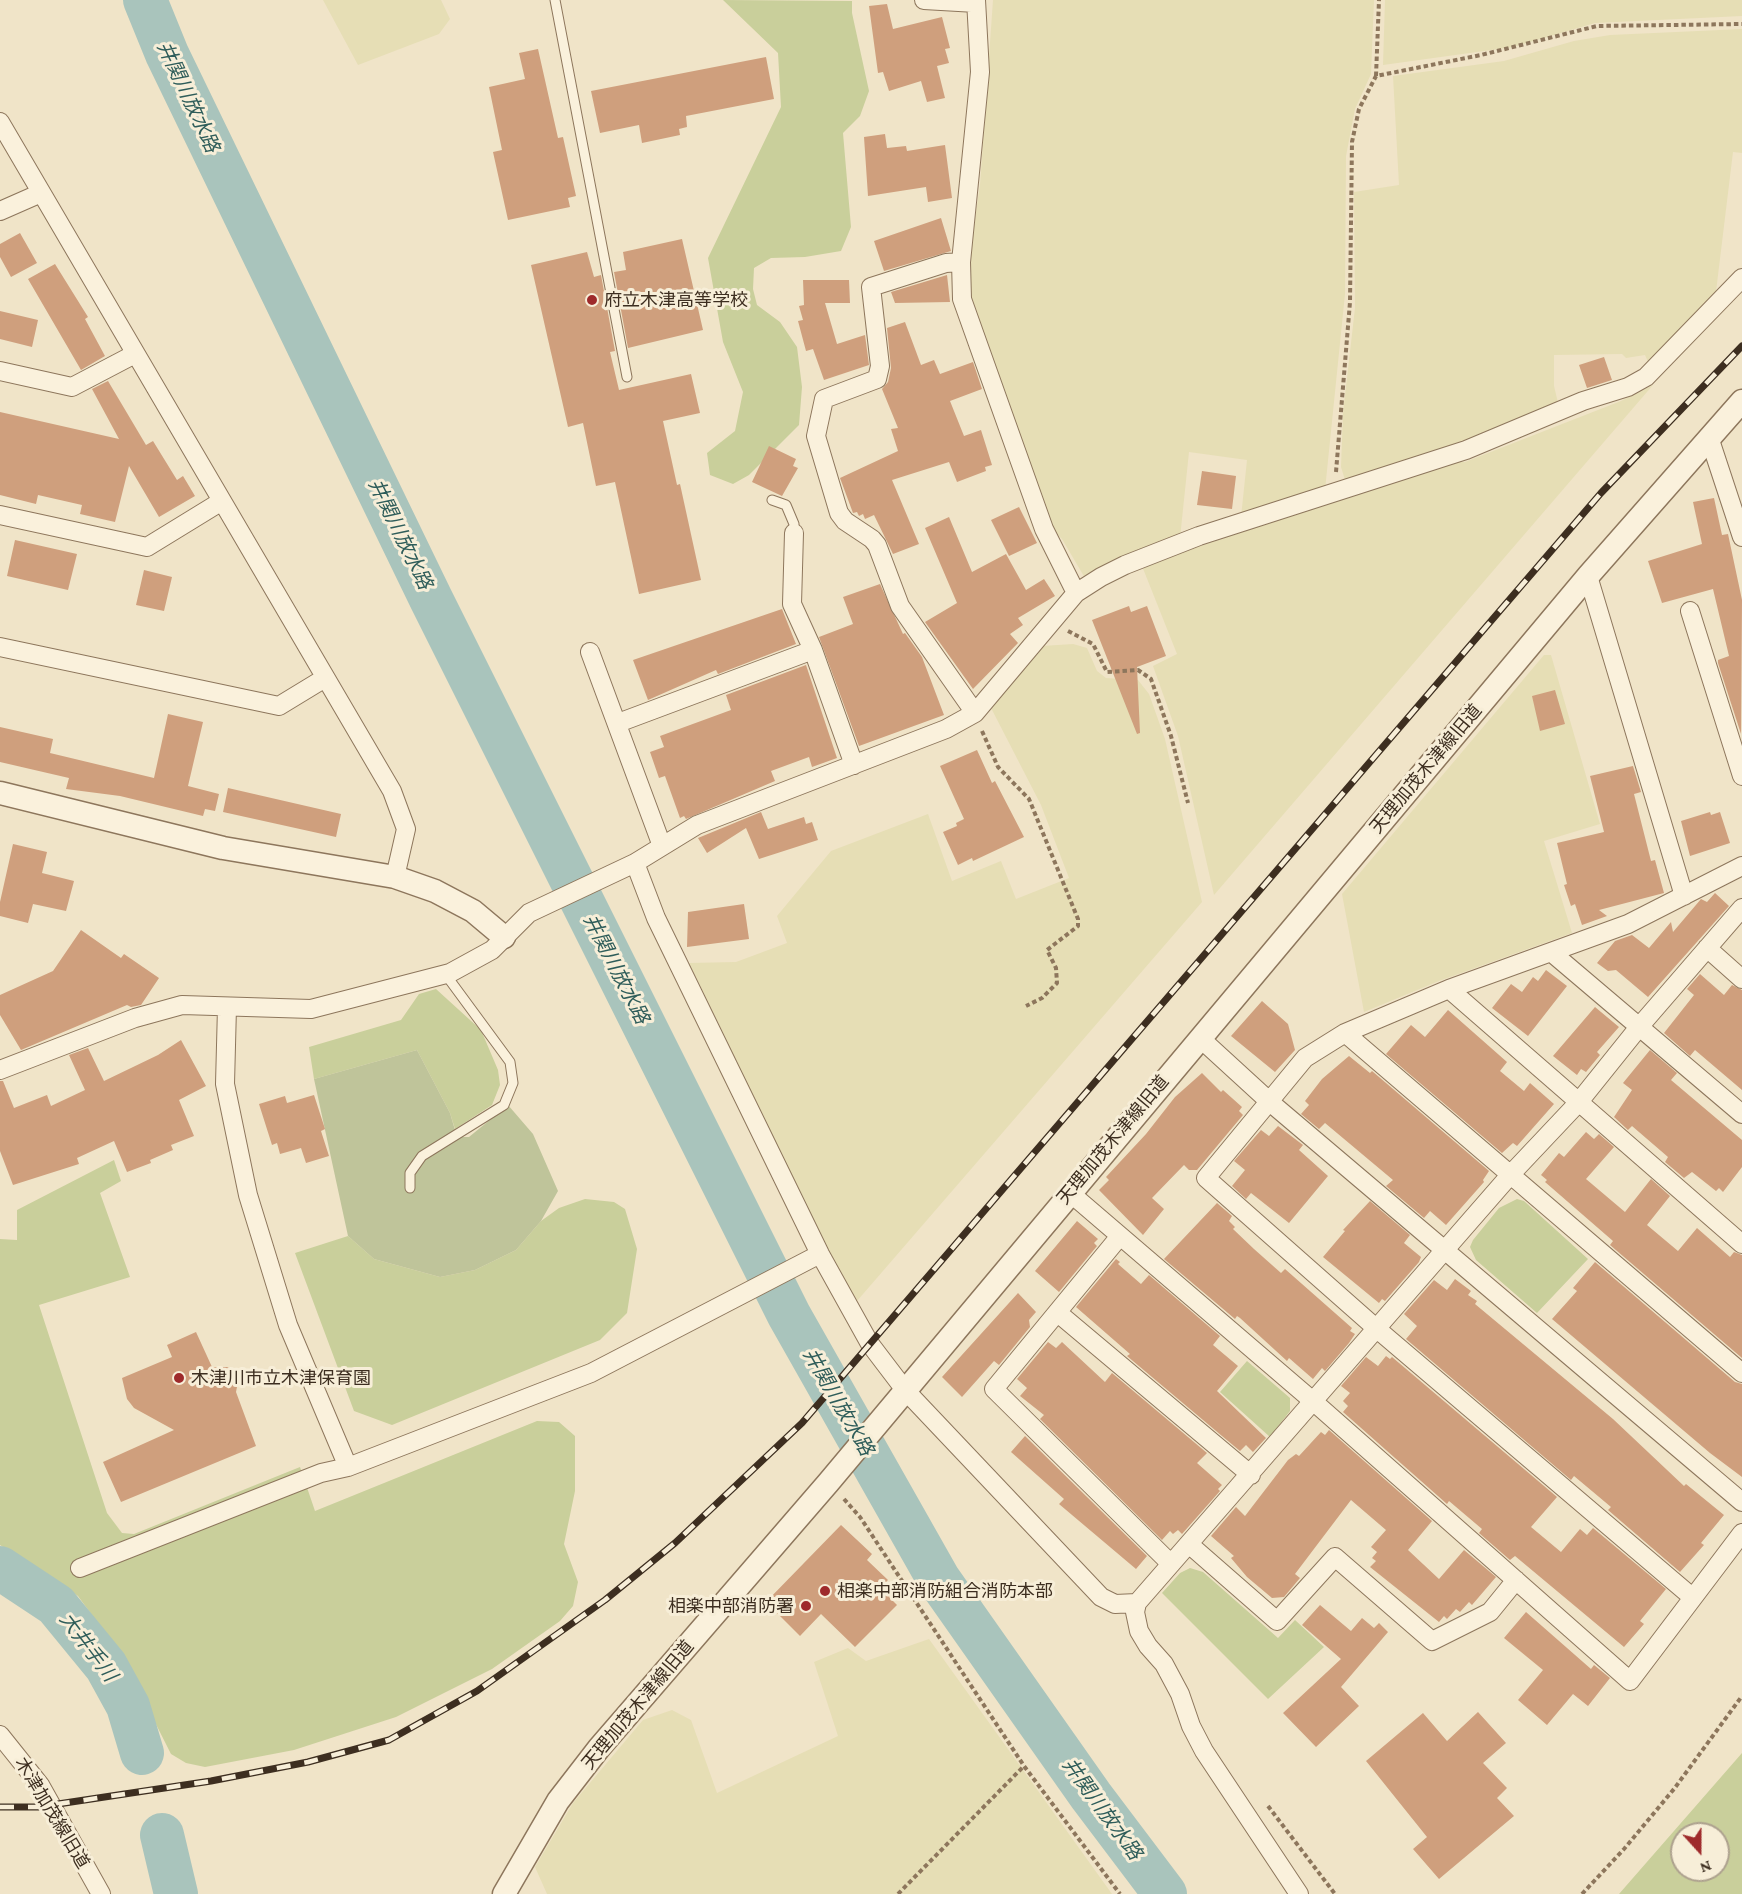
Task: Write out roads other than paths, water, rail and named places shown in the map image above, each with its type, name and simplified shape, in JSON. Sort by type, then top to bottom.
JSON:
[{"type":"street","points":[[924,0],[976,1],[980,72],[961,262],[962,298],[1044,529],[1076,593]]},
{"type":"street","points":[[0,122],[392,791],[406,829],[395,878]]},
{"type":"street","points":[[0,211],[41,193]]},
{"type":"street","points":[[961,262],[946,263],[872,287],[880,366],[877,379],[824,399],[816,436],[839,513],[845,521],[877,545],[900,606],[975,713]]},
{"type":"street","points":[[0,1070],[135,1018],[182,1005],[311,1009],[446,975],[474,962],[492,950],[529,913],[547,902],[635,863],[697,825],[946,729],[975,713],[1076,593],[1117,569],[1189,540],[1466,450],[1583,401],[1628,387],[1646,377],[1742,278]]},
{"type":"street","points":[[0,371],[72,387],[135,354]]},
{"type":"street","name":"天理加茂木津線旧道","points":[[504,1894],[558,1801],[599,1748],[832,1479],[1069,1192],[1588,576],[1742,401]]},
{"type":"street","points":[[1709,437],[1742,537]]},
{"type":"street","points":[[0,515],[147,547],[222,501]]},
{"type":"street","points":[[794,533],[792,604],[813,650],[854,765]]},
{"type":"street","points":[[1588,576],[1684,896]]},
{"type":"street","points":[[1690,611],[1742,776]]},
{"type":"street","points":[[0,647],[279,706],[325,678]]},
{"type":"street","points":[[618,723],[813,650]]},
{"type":"street","points":[[590,652],[662,846]]},
{"type":"street","points":[[0,793],[223,848],[395,878],[435,891],[472,911],[504,937]]},
{"type":"street","points":[[635,863],[656,918],[816,1257],[870,1344],[905,1390],[1101,1597],[1115,1604],[1137,1603]]},
{"type":"street","points":[[1692,1597],[1377,1329],[1206,1178],[1305,1058],[1346,1033],[1449,989],[1628,924],[1742,866]]},
{"type":"street","points":[[1299,1894],[1204,1751],[1191,1726],[1180,1694],[1164,1664],[1148,1646],[1139,1631],[1135,1621],[1137,1603],[1190,1545],[1511,1174],[1578,1103],[1639,1027],[1742,908]]},
{"type":"street","points":[[1707,948],[1742,979]]},
{"type":"street","points":[[1551,952],[1742,1114]]},
{"type":"street","points":[[1449,989],[1742,1244]]},
{"type":"street","points":[[227,1007],[225,1084],[248,1195],[288,1325],[348,1467]]},
{"type":"street","points":[[1346,1033],[1742,1372]]},
{"type":"street","points":[[1200,1038],[1270,1103],[1447,1249],[1742,1502]]},
{"type":"street","points":[[1069,1192],[1314,1402],[1630,1681],[1742,1533]]},
{"type":"street","points":[[1120,1236],[994,1389],[1171,1564]]},
{"type":"street","points":[[80,1568],[321,1473],[348,1467],[591,1373],[816,1257]]},
{"type":"street","points":[[1058,1313],[1251,1475]]},
{"type":"street","points":[[1190,1545],[1277,1621],[1335,1557],[1432,1641],[1490,1612],[1516,1580]]},
{"type":"street","name":"木津加茂線旧道","points":[[0,1735],[40,1785],[100,1894]]},
{"type":"lane","points":[[555,0],[582,131],[611,304],[627,377]]},
{"type":"lane","points":[[772,500],[786,506],[794,524],[794,533]]},
{"type":"lane","points":[[410,1188],[410,1173],[422,1156],[504,1105],[513,1083],[510,1062],[446,975]]},
{"type":"waterway","name":"井関川放水路","points":[[145,0],[167,54],[431,599],[789,1315],[939,1580],[1091,1796],[1165,1894]]},
{"type":"waterway","name":"大井手川","points":[[0,1568],[56,1605],[106,1666],[128,1706],[142,1753]]},
{"type":"waterway","name":"大井手川","points":[[162,1835],[176,1894]]},
{"type":"railway","points":[[0,1807],[38,1807],[211,1781],[308,1762],[389,1740],[477,1691],[605,1600],[675,1543],[802,1423],[1601,493],[1742,346]]},
{"type":"place","name":"府立木津高等学校","points":[[592,300]]},
{"type":"place","name":"木津川市立木津保育園","points":[[179,1378]]},
{"type":"place","name":"相楽中部消防組合消防本部","points":[[825,1591]]},
{"type":"place","name":"相楽中部消防署","points":[[806,1606]]}]
